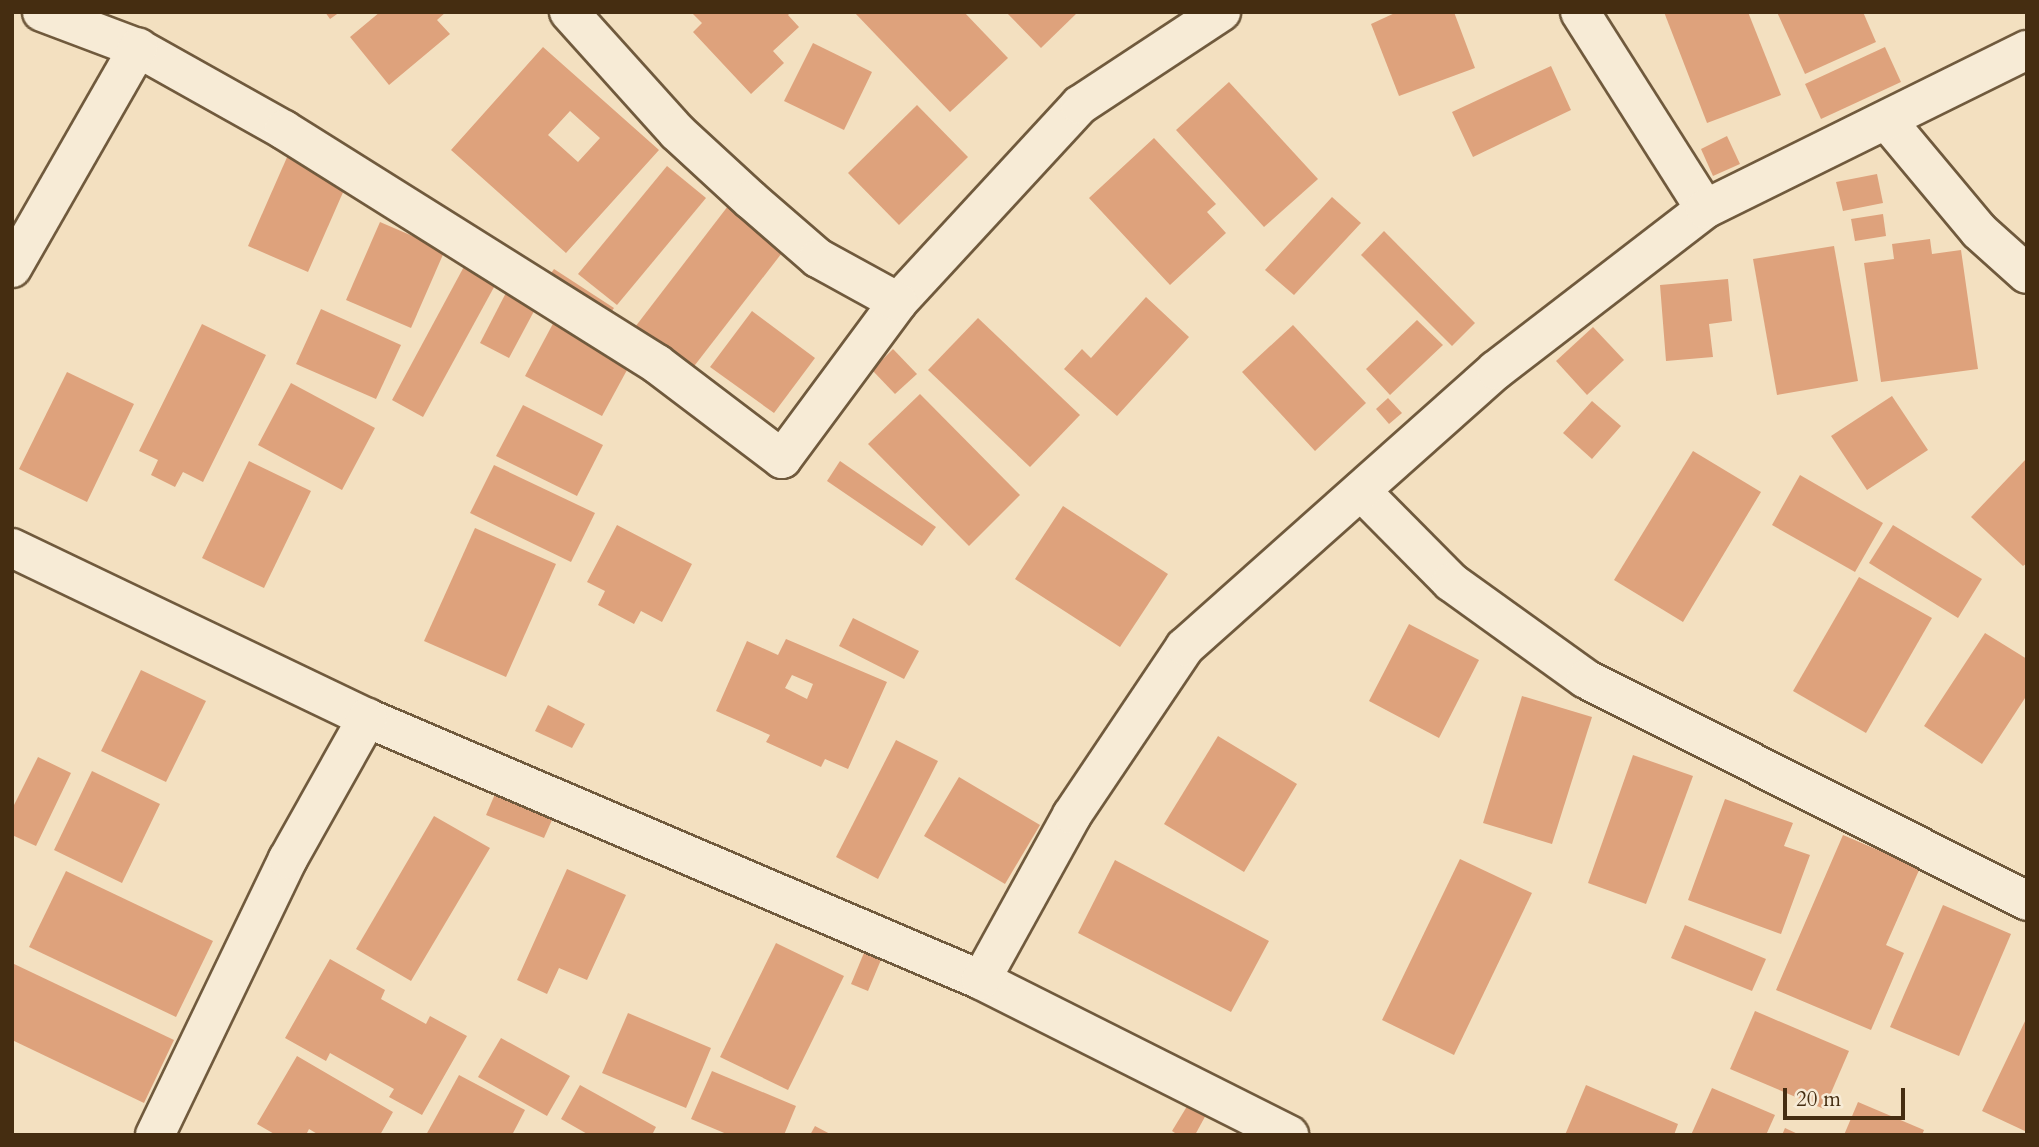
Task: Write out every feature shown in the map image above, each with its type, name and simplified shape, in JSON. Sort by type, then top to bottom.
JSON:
[{"type":"street","points":[[42,12],[138,48],[284,130],[645,356],[782,459],[898,302],[1080,105],[1221,12]]},
{"type":"street","points":[[569,12],[677,132],[751,200],[818,258],[898,302]]},
{"type":"street","points":[[1580,12],[1705,209]]},
{"type":"street","points":[[12,268],[138,48]]},
{"type":"street","points":[[981,980],[1072,815],[1185,647],[1496,370],[1705,209],[1888,122],[2027,50]]},
{"type":"street","points":[[1888,122],[1979,232],[2027,274]]},
{"type":"street","points":[[1361,491],[1451,582],[1586,679],[2027,901]]},
{"type":"street","points":[[12,548],[367,718],[981,980],[1289,1135]]},
{"type":"street","points":[[155,1135],[288,859],[367,718]]},
{"type":"building","points":[[325,12],[340,12],[330,19]]},
{"type":"building","points":[[380,12],[446,12],[437,20],[450,34],[389,85],[350,37]]},
{"type":"building","points":[[691,12],[791,12],[788,15],[799,27],[773,51],[784,63],[751,94],[693,32],[702,23]]},
{"type":"building","points":[[854,12],[964,12],[1008,58],[950,112]]},
{"type":"building","points":[[1006,12],[1078,12],[1041,48]]},
{"type":"building","points":[[1397,12],[1454,12],[1475,68],[1399,96],[1371,24]]},
{"type":"building","points":[[1664,12],[1748,12],[1781,95],[1707,123]]},
{"type":"building","points":[[1777,12],[1863,12],[1876,42],[1805,74]]},
{"type":"building","points":[[813,43],[872,72],[844,130],[784,101]]},
{"type":"building","points":[[543,47],[659,150],[566,253],[451,150]],"holes":[[[570,111],[600,138],[578,162],[548,135]]]},
{"type":"building","points":[[1885,47],[1901,82],[1821,119],[1805,84]]},
{"type":"building","points":[[1551,66],[1571,110],[1473,157],[1452,112]]},
{"type":"building","points":[[1229,82],[1318,179],[1264,227],[1176,130]]},
{"type":"building","points":[[917,105],[968,157],[899,225],[848,173]]},
{"type":"building","points":[[1727,136],[1740,164],[1713,176],[1701,149]]},
{"type":"building","points":[[1154,138],[1216,204],[1207,212],[1226,233],[1170,285],[1089,198]]},
{"type":"building","points":[[288,155],[348,181],[308,272],[248,246]]},
{"type":"building","points":[[667,166],[706,198],[617,305],[578,274]]},
{"type":"building","points":[[1877,174],[1883,203],[1843,211],[1836,182]]},
{"type":"building","points":[[1332,197],[1361,223],[1294,295],[1265,270]]},
{"type":"building","points":[[728,206],[785,249],[688,374],[632,331]]},
{"type":"building","points":[[1883,214],[1886,236],[1855,241],[1851,219]]},
{"type":"building","points":[[380,222],[445,250],[411,328],[346,300]]},
{"type":"building","points":[[1384,231],[1475,323],[1452,346],[1361,255]]},
{"type":"building","points":[[1930,239],[1932,254],[1961,250],[1978,369],[1881,382],[1864,263],[1894,259],[1892,244]]},
{"type":"building","points":[[1834,246],[1858,381],[1777,395],[1753,259]]},
{"type":"building","points":[[467,261],[499,278],[423,417],[392,400]]},
{"type":"building","points":[[554,269],[614,308],[604,323],[544,283]]},
{"type":"building","points":[[1728,279],[1732,321],[1709,324],[1713,357],[1666,361],[1660,285]]},
{"type":"building","points":[[510,285],[540,300],[509,358],[480,343]]},
{"type":"building","points":[[1146,297],[1189,337],[1117,416],[1064,369],[1082,349],[1091,358]]},
{"type":"building","points":[[321,309],[401,345],[376,399],[296,364]]},
{"type":"building","points":[[752,311],[815,358],[774,413],[710,367]]},
{"type":"building","points":[[556,318],[633,359],[602,416],[525,376]]},
{"type":"building","points":[[978,318],[1080,415],[1030,467],[928,370]]},
{"type":"building","points":[[1417,320],[1443,345],[1390,395],[1366,369]]},
{"type":"building","points":[[202,324],[266,355],[203,482],[183,472],[175,487],[151,475],[158,460],[139,451]]},
{"type":"building","points":[[1293,325],[1366,403],[1315,451],[1242,372]]},
{"type":"building","points":[[1593,327],[1624,360],[1587,395],[1556,361]]},
{"type":"building","points":[[893,349],[917,374],[895,394],[872,370]]},
{"type":"building","points":[[67,372],[134,404],[87,502],[19,469]]},
{"type":"building","points":[[291,383],[375,428],[342,490],[258,445]]},
{"type":"building","points":[[920,394],[1020,495],[969,546],[868,444]]},
{"type":"building","points":[[1892,396],[1928,450],[1867,490],[1831,436]]},
{"type":"building","points":[[1388,398],[1402,413],[1389,424],[1376,409]]},
{"type":"building","points":[[1592,401],[1621,426],[1592,459],[1563,433]]},
{"type":"building","points":[[523,405],[603,445],[577,496],[496,456]]},
{"type":"building","points":[[1693,451],[1761,492],[1683,622],[1614,580]]},
{"type":"building","points":[[2027,458],[2027,563],[2023,566],[1971,517]]},
{"type":"building","points":[[249,461],[311,491],[264,588],[202,558]]},
{"type":"building","points":[[840,461],[936,527],[922,546],[827,481]]},
{"type":"building","points":[[494,465],[595,513],[571,562],[470,513]]},
{"type":"building","points":[[1800,475],[1883,523],[1855,572],[1772,525]]},
{"type":"building","points":[[1063,506],[1168,574],[1120,647],[1015,579]]},
{"type":"building","points":[[617,525],[692,564],[662,622],[641,611],[634,624],[598,605],[605,591],[587,582]]},
{"type":"building","points":[[1893,525],[1982,579],[1958,618],[1869,563]]},
{"type":"building","points":[[475,528],[556,564],[506,677],[424,641]]},
{"type":"building","points":[[1859,577],[1932,618],[1866,733],[1793,691]]},
{"type":"building","points":[[853,618],[919,651],[904,679],[839,646]]},
{"type":"building","points":[[1409,624],[1479,660],[1439,738],[1369,701]]},
{"type":"building","points":[[1985,633],[2027,659],[2027,695],[1982,764],[1924,726]]},
{"type":"building","points":[[786,639],[887,682],[848,769],[825,759],[821,767],[766,742],[770,735],[716,711],[747,641],[778,655]],"holes":[[[792,675],[813,684],[807,699],[785,688]]]},
{"type":"building","points":[[141,670],[206,701],[166,782],[101,751]]},
{"type":"building","points":[[1522,696],[1592,717],[1552,844],[1483,823]]},
{"type":"building","points":[[548,705],[585,724],[572,748],[535,731]]},
{"type":"building","points":[[1218,736],[1297,784],[1244,872],[1164,824]]},
{"type":"building","points":[[896,740],[938,761],[878,879],[836,857]]},
{"type":"building","points":[[1633,755],[1693,776],[1646,904],[1588,883]]},
{"type":"building","points":[[38,757],[71,773],[36,846],[12,835],[12,809]]},
{"type":"building","points":[[92,771],[160,804],[122,883],[54,850]]},
{"type":"building","points":[[959,777],[1040,825],[1005,884],[924,836]]},
{"type":"building","points":[[498,787],[556,811],[544,838],[486,815]]},
{"type":"building","points":[[1725,799],[1793,823],[1784,846],[1810,855],[1781,934],[1688,900]]},
{"type":"building","points":[[434,816],[490,848],[411,981],[356,949]]},
{"type":"building","points":[[1843,835],[1920,868],[1886,945],[1904,953],[1871,1030],[1776,990]]},
{"type":"building","points":[[1460,859],[1532,893],[1454,1055],[1382,1020]]},
{"type":"building","points":[[1115,860],[1269,941],[1231,1012],[1078,933]]},
{"type":"building","points":[[567,869],[626,895],[587,980],[559,968],[547,994],[517,980]]},
{"type":"building","points":[[66,871],[213,941],[176,1017],[29,947]]},
{"type":"building","points":[[1943,905],[2011,934],[1959,1056],[1890,1027]]},
{"type":"building","points":[[1685,925],[1766,959],[1752,991],[1671,958]]},
{"type":"building","points":[[776,943],[844,976],[788,1090],[720,1057]]},
{"type":"building","points":[[866,948],[883,955],[868,991],[851,984]]},
{"type":"building","points":[[330,959],[385,990],[381,999],[426,1024],[430,1016],[467,1036],[422,1115],[389,1097],[394,1089],[330,1053],[326,1061],[285,1038]]},
{"type":"building","points":[[12,963],[174,1040],[144,1103],[12,1040]]},
{"type":"building","points":[[1755,1011],[1849,1051],[1824,1109],[1730,1069]]},
{"type":"building","points":[[628,1013],[711,1048],[686,1108],[602,1073]]},
{"type":"building","points":[[2027,1017],[2027,1132],[1982,1111]]},
{"type":"building","points":[[501,1038],[570,1076],[547,1116],[478,1077]]},
{"type":"building","points":[[297,1056],[393,1112],[380,1135],[319,1135],[309,1129],[306,1135],[276,1135],[257,1124]]},
{"type":"building","points":[[712,1071],[796,1106],[784,1135],[729,1135],[691,1119]]},
{"type":"building","points":[[459,1075],[525,1110],[512,1135],[426,1135]]},
{"type":"building","points":[[580,1085],[656,1127],[652,1135],[589,1135],[561,1119]]},
{"type":"building","points":[[1586,1085],[1678,1124],[1674,1135],[1565,1135]]},
{"type":"building","points":[[1712,1088],[1775,1115],[1766,1135],[1691,1135]]},
{"type":"building","points":[[1858,1102],[1924,1130],[1922,1135],[1844,1135]]},
{"type":"building","points":[[1189,1103],[1207,1113],[1195,1135],[1178,1135],[1172,1131]]},
{"type":"building","points":[[815,1126],[832,1135],[810,1135]]},
{"type":"building","points":[[1785,1128],[1800,1135],[1782,1135]]}]
